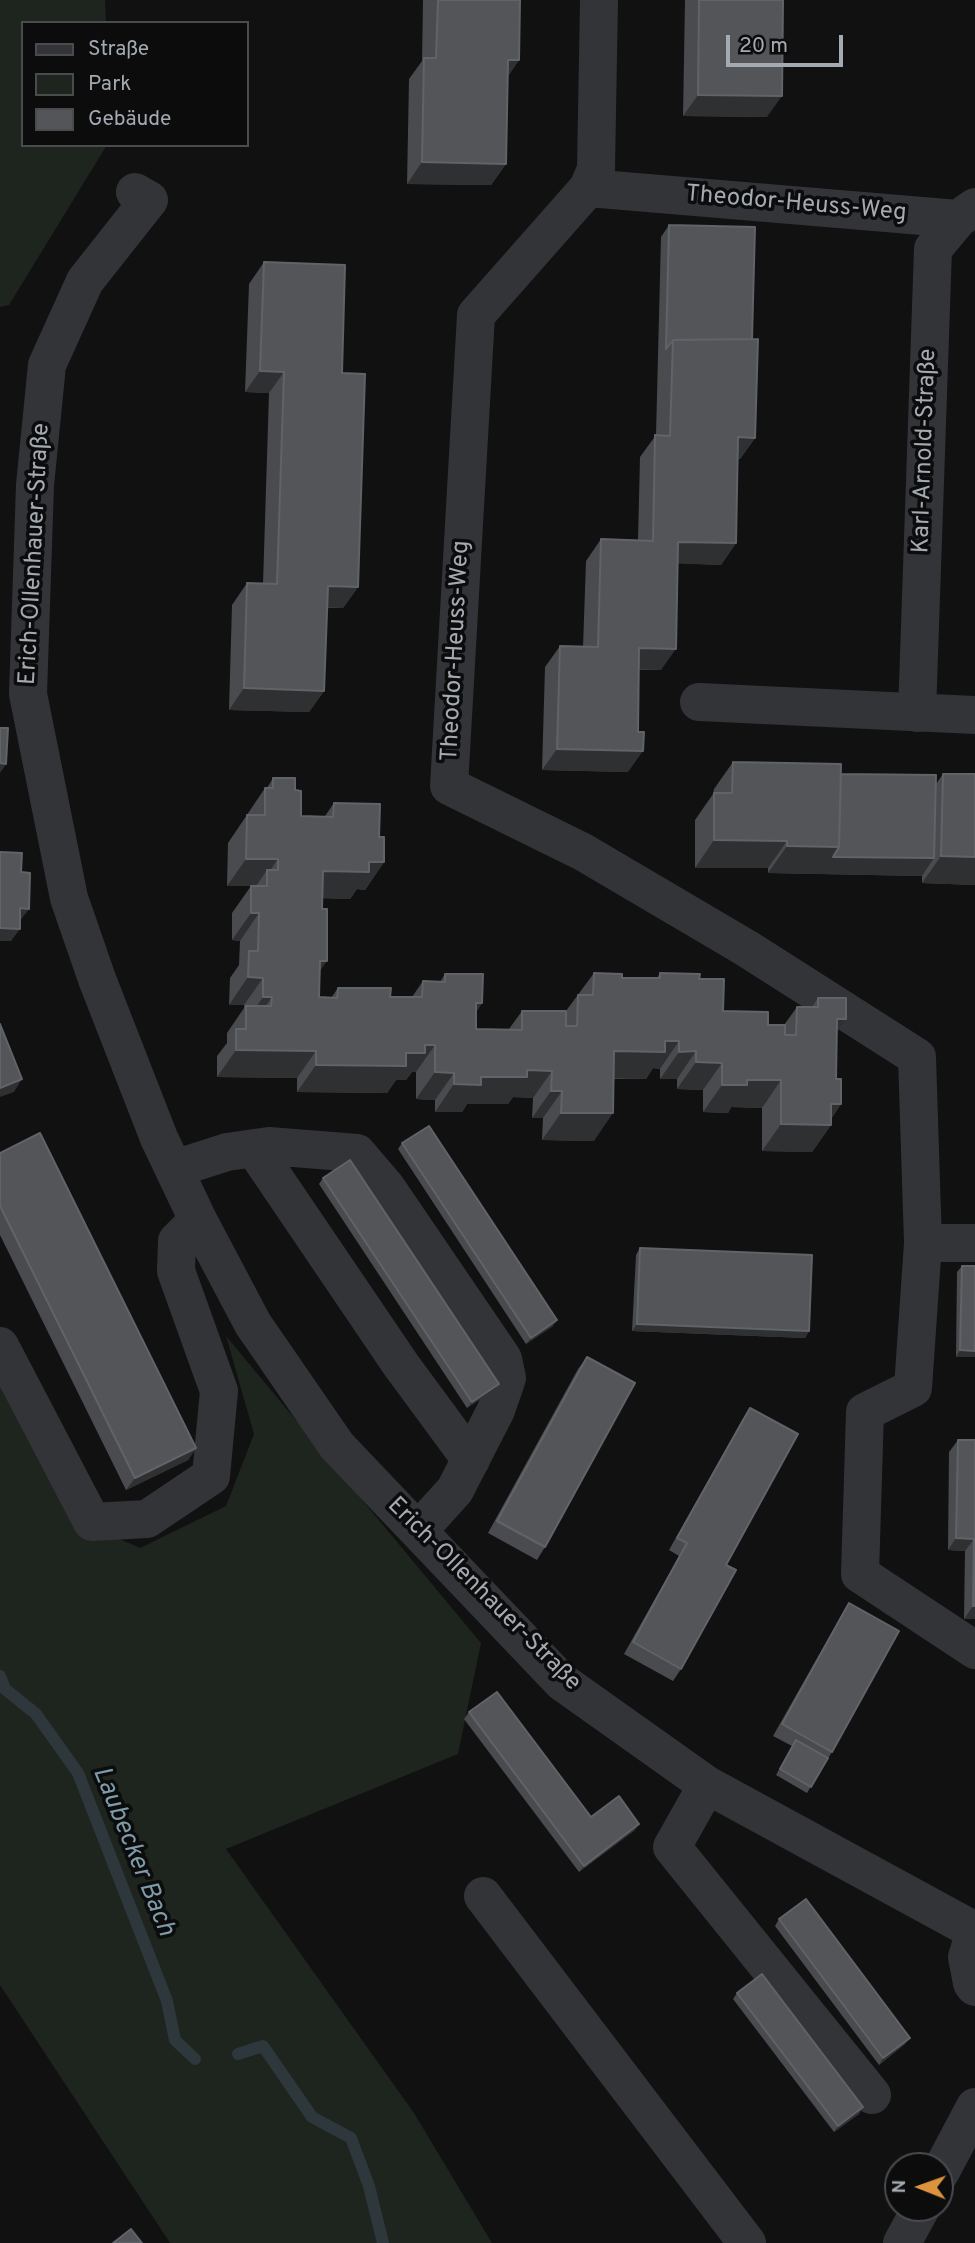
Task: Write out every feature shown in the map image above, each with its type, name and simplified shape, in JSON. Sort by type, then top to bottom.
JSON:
[{"type":"street","name":"Theodor-Heuss-Weg","points":[[599,0],[596,169],[588,188],[476,315],[449,786],[583,852],[746,948],[917,1057],[923,1243],[913,1388],[865,1412],[860,1574],[975,1650]]},
{"type":"street","name":"Theodor-Heuss-Weg","points":[[588,188],[966,213]]},
{"type":"street","name":"Erich-Ollenhauer-Straße","points":[[135,191],[149,200],[85,281],[47,365],[35,485],[28,694],[69,898],[97,979],[159,1138],[198,1220],[253,1324],[337,1446],[562,1682],[707,1785],[975,1931]]},
{"type":"street","name":"Karl-Arnold-Straße","points":[[917,713],[933,249],[966,213]]},
{"type":"street","points":[[699,702],[975,715]]},
{"type":"street","points":[[174,1169],[227,1152],[269,1146],[357,1153],[386,1187],[503,1359],[507,1378],[496,1410],[455,1490],[418,1531]]},
{"type":"street","points":[[254,1148],[401,1365],[471,1460]]},
{"type":"street","points":[[0,1346],[92,1522],[147,1519],[211,1476],[219,1391],[176,1271],[177,1241],[198,1220]]},
{"type":"street","points":[[923,1243],[975,1244]]},
{"type":"street","points":[[707,1785],[672,1847],[872,2095]]},
{"type":"street","points":[[483,1896],[747,2243]]},
{"type":"street","points":[[975,1931],[967,1957],[975,1987]]},
{"type":"street","points":[[951,2152],[975,2107]]},
{"type":"street","points":[[902,2243],[913,2222]]},
{"type":"green space","points":[[0,0],[105,0],[106,21],[21,21],[21,147],[106,147],[9,305],[0,307]]},
{"type":"green space","points":[[226,1336],[481,1643],[458,1754],[226,1849],[414,2113],[492,2243],[170,2243],[0,1985],[0,1387],[68,1516],[140,1548],[226,1506],[254,1434]]},
{"type":"building","points":[[438,0],[520,0],[519,60],[508,60],[506,164],[422,162],[424,58],[436,58]]},
{"type":"building","points":[[699,0],[783,0],[782,96],[698,95]]},
{"type":"building","points":[[669,225],[755,227],[752,339],[673,340],[666,349]]},
{"type":"building","points":[[264,262],[345,265],[342,373],[365,374],[358,587],[328,586],[324,691],[244,688],[247,583],[277,584],[284,372],[260,371]]},
{"type":"building","points":[[758,339],[755,438],[738,437],[736,543],[678,542],[676,649],[639,648],[638,732],[644,732],[643,751],[557,749],[560,646],[598,647],[601,539],[653,541],[655,435],[670,436],[673,340]]},
{"type":"building","points":[[0,728],[8,728],[6,764],[0,763]]},
{"type":"building","points":[[733,762],[841,764],[839,847],[787,846],[787,841],[714,840],[714,793],[732,793]]},
{"type":"building","points":[[841,774],[936,775],[934,858],[833,857],[839,847]]},
{"type":"building","points":[[943,774],[975,774],[975,857],[941,856]]},
{"type":"building","points":[[273,778],[295,778],[295,790],[301,791],[301,816],[333,817],[334,803],[380,804],[379,837],[384,837],[384,862],[369,862],[369,872],[323,871],[322,909],[327,909],[327,961],[320,961],[319,997],[337,998],[338,988],[391,988],[390,997],[422,997],[423,981],[445,982],[445,974],[483,974],[482,1003],[476,1003],[476,1029],[522,1030],[522,1011],[566,1011],[566,1026],[577,1026],[578,995],[593,995],[594,973],[622,974],[622,978],[660,978],[660,973],[700,974],[699,979],[724,979],[723,1011],[768,1012],[768,1025],[785,1025],[785,1035],[796,1035],[797,1007],[818,1007],[818,998],[846,998],[846,1019],[837,1019],[836,1079],[841,1079],[841,1104],[831,1104],[831,1125],[781,1124],[781,1080],[747,1080],[747,1085],[722,1085],[722,1063],[696,1062],[696,1051],[679,1052],[679,1041],[665,1041],[665,1052],[614,1051],[613,1113],[561,1113],[562,1091],[551,1091],[552,1071],[527,1070],[527,1077],[481,1077],[481,1085],[454,1084],[454,1073],[435,1072],[435,1045],[425,1045],[425,1053],[406,1053],[406,1066],[316,1065],[316,1051],[236,1050],[236,1029],[246,1029],[246,1006],[271,1006],[272,997],[263,997],[263,978],[248,977],[249,951],[258,951],[259,913],[251,913],[251,886],[267,886],[267,870],[278,870],[278,859],[246,859],[247,815],[265,815],[265,788],[273,788]]},
{"type":"building","points":[[0,852],[22,853],[21,872],[30,873],[29,909],[20,908],[20,929],[0,928]]},
{"type":"building","points":[[0,1024],[22,1079],[0,1088]]},
{"type":"building","points":[[429,1126],[557,1320],[531,1338],[402,1143]]},
{"type":"building","points":[[40,1133],[196,1448],[135,1478],[0,1206],[0,1153]]},
{"type":"building","points":[[350,1160],[499,1384],[472,1402],[323,1178]]},
{"type":"building","points":[[640,1248],[812,1255],[809,1331],[637,1324]]},
{"type":"building","points":[[962,1266],[975,1266],[975,1351],[960,1350]]},
{"type":"building","points":[[587,1357],[635,1383],[545,1547],[497,1521]]},
{"type":"building","points":[[750,1408],[798,1434],[726,1565],[736,1570],[681,1669],[633,1642],[687,1543],[677,1538]]},
{"type":"building","points":[[958,1440],[975,1440],[975,1606],[974,1539],[956,1538]]},
{"type":"building","points":[[849,1603],[899,1631],[832,1752],[782,1724]]},
{"type":"building","points":[[497,1692],[591,1817],[619,1796],[639,1824],[584,1866],[469,1712]]},
{"type":"building","points":[[796,1740],[828,1758],[811,1787],[780,1769]]},
{"type":"building","points":[[806,1899],[910,2038],[883,2058],[779,1919]]},
{"type":"building","points":[[762,1974],[863,2107],[838,2126],[737,1993]]},
{"type":"building","points":[[131,2229],[142,2243],[113,2243]]},
{"type":"waterway","name":"Laubecker Bach","points":[[0,1676],[5,1689],[36,1714],[78,1773],[167,2001],[175,2040],[195,2059]]},
{"type":"waterway","name":"Laubecker Bach","points":[[238,2054],[263,2046],[312,2117],[351,2138],[369,2186],[383,2243]]}]
